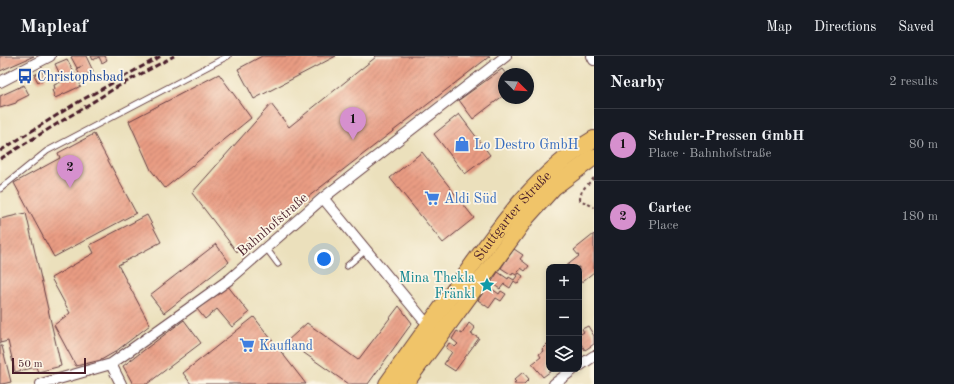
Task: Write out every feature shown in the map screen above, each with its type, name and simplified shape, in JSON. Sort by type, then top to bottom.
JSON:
[{"type":"main road","name":"Stuttgarter Straße","points":[[405,384],[435,330],[504,220],[534,186],[556,165],[594,139]]},
{"type":"main road","name":"Stuttgarter Straße","points":[[387,384],[435,330],[537,205],[554,187],[594,157]]},
{"type":"street","points":[[0,82],[50,56]]},
{"type":"street","name":"Bahnhofstraße","points":[[41,384],[111,364],[230,279],[323,198],[506,56]]},
{"type":"street","points":[[592,56],[594,60]]},
{"type":"street","points":[[323,198],[435,330]]},
{"type":"street","points":[[582,364],[594,356]]},
{"type":"street","points":[[111,364],[121,384]]},
{"type":"street","points":[[554,384],[569,372]]},
{"type":"lane","points":[[0,189],[47,151],[228,56]]},
{"type":"lane","points":[[266,248],[278,264]]},
{"type":"lane","points":[[347,266],[366,250]]},
{"type":"path","points":[[594,178],[580,194],[580,200],[594,207]]},
{"type":"building","points":[[0,56],[34,56],[0,71]]},
{"type":"building","points":[[86,56],[93,71],[81,78],[77,69],[83,66],[77,68],[71,57]]},
{"type":"building","points":[[91,56],[105,56],[107,60],[102,63],[99,57],[93,60]]},
{"type":"building","points":[[262,56],[336,56],[254,99],[238,69]]},
{"type":"building","points":[[375,56],[490,56],[237,252],[192,193],[271,104],[289,127],[376,57]]},
{"type":"building","points":[[67,59],[81,86],[55,98],[52,90],[55,89],[54,85],[63,81],[55,64]]},
{"type":"building","points":[[42,71],[45,79],[38,82],[34,75]]},
{"type":"building","points":[[498,72],[498,100],[473,119],[459,100]]},
{"type":"building","points":[[219,74],[251,118],[165,188],[151,170],[129,121]]},
{"type":"building","points":[[24,85],[29,95],[16,103],[0,108],[0,96]]},
{"type":"building","name":"Lo Destro GmbH","points":[[459,114],[490,155],[465,174],[434,134]]},
{"type":"building","points":[[94,134],[136,213],[54,257],[14,183],[60,158],[58,153]]},
{"type":"building","name":"Aldi Süd","points":[[422,152],[474,218],[443,243],[390,178]]},
{"type":"building","points":[[26,213],[61,366],[38,372],[36,367],[15,372],[8,341],[0,343],[0,219]]},
{"type":"building","points":[[147,215],[161,242],[118,265],[150,325],[115,352],[101,360],[76,366],[54,325],[70,313],[51,278],[94,253],[90,245]]},
{"type":"building","points":[[594,234],[594,272],[582,282],[582,264],[569,264],[579,256],[574,250]]},
{"type":"building","points":[[216,244],[229,262],[164,313],[150,295]]},
{"type":"building","points":[[514,249],[523,255],[520,259],[529,266],[525,271],[521,268],[516,275],[513,273],[512,275],[501,268]]},
{"type":"building","points":[[498,272],[508,279],[509,277],[514,280],[519,273],[523,276],[518,284],[514,281],[510,288],[504,284],[500,289],[491,283]]},
{"type":"building","points":[[227,285],[249,313],[232,327],[217,309],[205,319],[197,309]]},
{"type":"building","points":[[488,286],[499,294],[501,291],[506,294],[501,301],[496,298],[489,308],[478,300]]},
{"type":"building","points":[[399,306],[412,323],[368,384],[348,384],[287,341],[307,323],[358,360]]},
{"type":"building","name":"Kaufland","points":[[254,317],[306,384],[191,384],[183,373]]},
{"type":"building","points":[[184,320],[201,343],[147,384],[133,384],[123,366]]},
{"type":"building","points":[[469,323],[475,328],[471,334],[479,338],[455,371],[444,364],[452,352],[446,348],[449,343],[455,347],[458,344],[452,339],[457,331],[462,334]]},
{"type":"building","points":[[588,326],[594,336],[594,344],[585,350],[582,346],[582,333],[584,332],[582,329]]},
{"type":"building","points":[[546,345],[546,372],[550,372],[543,377],[532,364],[541,357],[539,354],[543,351],[542,349]]},
{"type":"building","points":[[0,346],[2,346],[11,382],[2,384],[0,384]]},
{"type":"building","points":[[523,372],[529,379],[524,384],[514,384],[516,382],[514,380]]},
{"type":"railway","points":[[0,151],[73,105],[161,56]]},
{"type":"railway","points":[[0,159],[117,87],[174,56]]},
{"type":"place","name":"Christophsbad","points":[[25,76]]},
{"type":"place","name":"Schuler-Pressen GmbH","points":[[353,140]]},
{"type":"place","name":"Lo Destro GmbH","points":[[462,144]]},
{"type":"place","name":"Cartec","points":[[70,188]]},
{"type":"place","name":"Aldi Süd","points":[[432,198]]},
{"type":"place","name":"Mina Thekla Fränkl","points":[[487,285]]},
{"type":"place","name":"Kaufland","points":[[247,345]]}]
